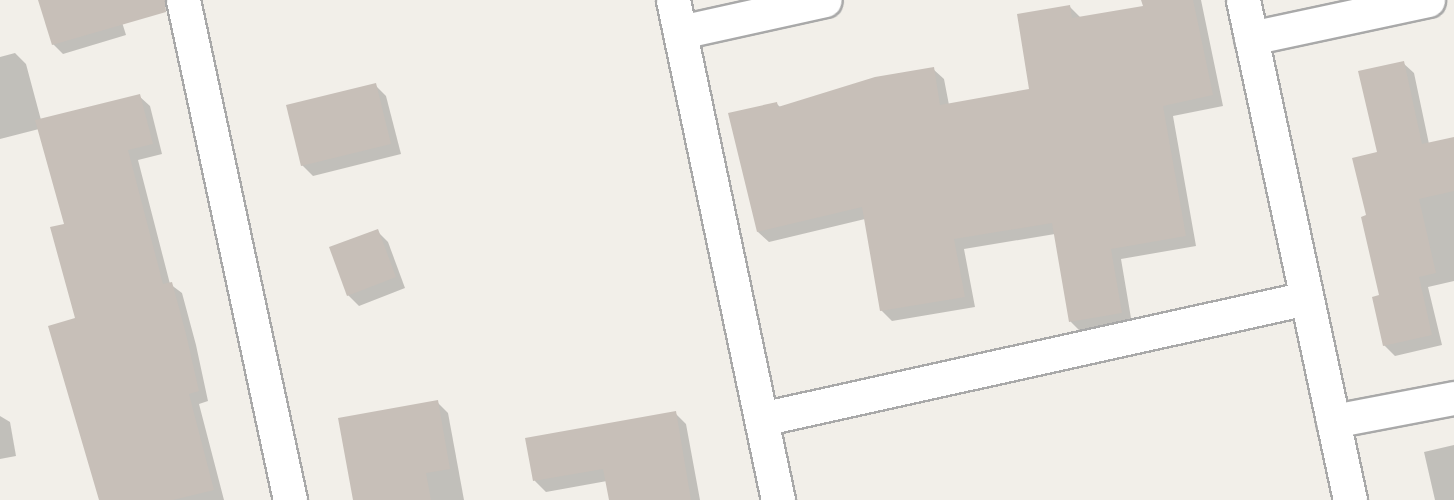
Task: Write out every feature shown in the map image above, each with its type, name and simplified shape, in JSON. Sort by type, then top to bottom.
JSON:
[{"type":"street","points":[[183,0],[290,500]]},
{"type":"street","points":[[673,0],[778,500]]},
{"type":"street","points":[[680,32],[825,0]]},
{"type":"street","points":[[1243,0],[1350,500]]},
{"type":"street","points":[[1251,38],[1428,0]]},
{"type":"street","points":[[760,419],[1307,298]]},
{"type":"street","points":[[1333,421],[1454,398]]},
{"type":"building","points":[[38,0],[165,0],[166,12],[52,45]]},
{"type":"building","points":[[1141,0],[1193,0],[1213,95],[1163,106],[1186,236],[1111,249],[1122,313],[1069,322],[1052,223],[954,239],[965,297],[880,311],[862,207],[757,232],[728,113],[777,102],[778,107],[875,77],[934,67],[940,105],[1029,89],[1017,14],[1070,5],[1072,18],[1143,6]]},
{"type":"building","points":[[1404,61],[1422,144],[1454,137],[1454,191],[1419,199],[1436,273],[1419,277],[1432,335],[1383,346],[1372,297],[1379,295],[1361,217],[1366,215],[1352,158],[1377,152],[1358,71]]},
{"type":"building","points":[[376,83],[391,144],[301,166],[286,105]]},
{"type":"building","points":[[140,94],[153,144],[128,150],[163,284],[172,282],[186,334],[199,391],[189,394],[214,490],[173,500],[99,500],[48,326],[75,318],[50,227],[64,224],[35,120]]},
{"type":"building","points":[[378,229],[396,277],[347,296],[329,247]]},
{"type":"building","points":[[438,400],[450,469],[426,473],[431,500],[353,500],[338,418]]},
{"type":"building","points":[[676,411],[691,500],[609,500],[603,469],[533,481],[525,438]]}]
